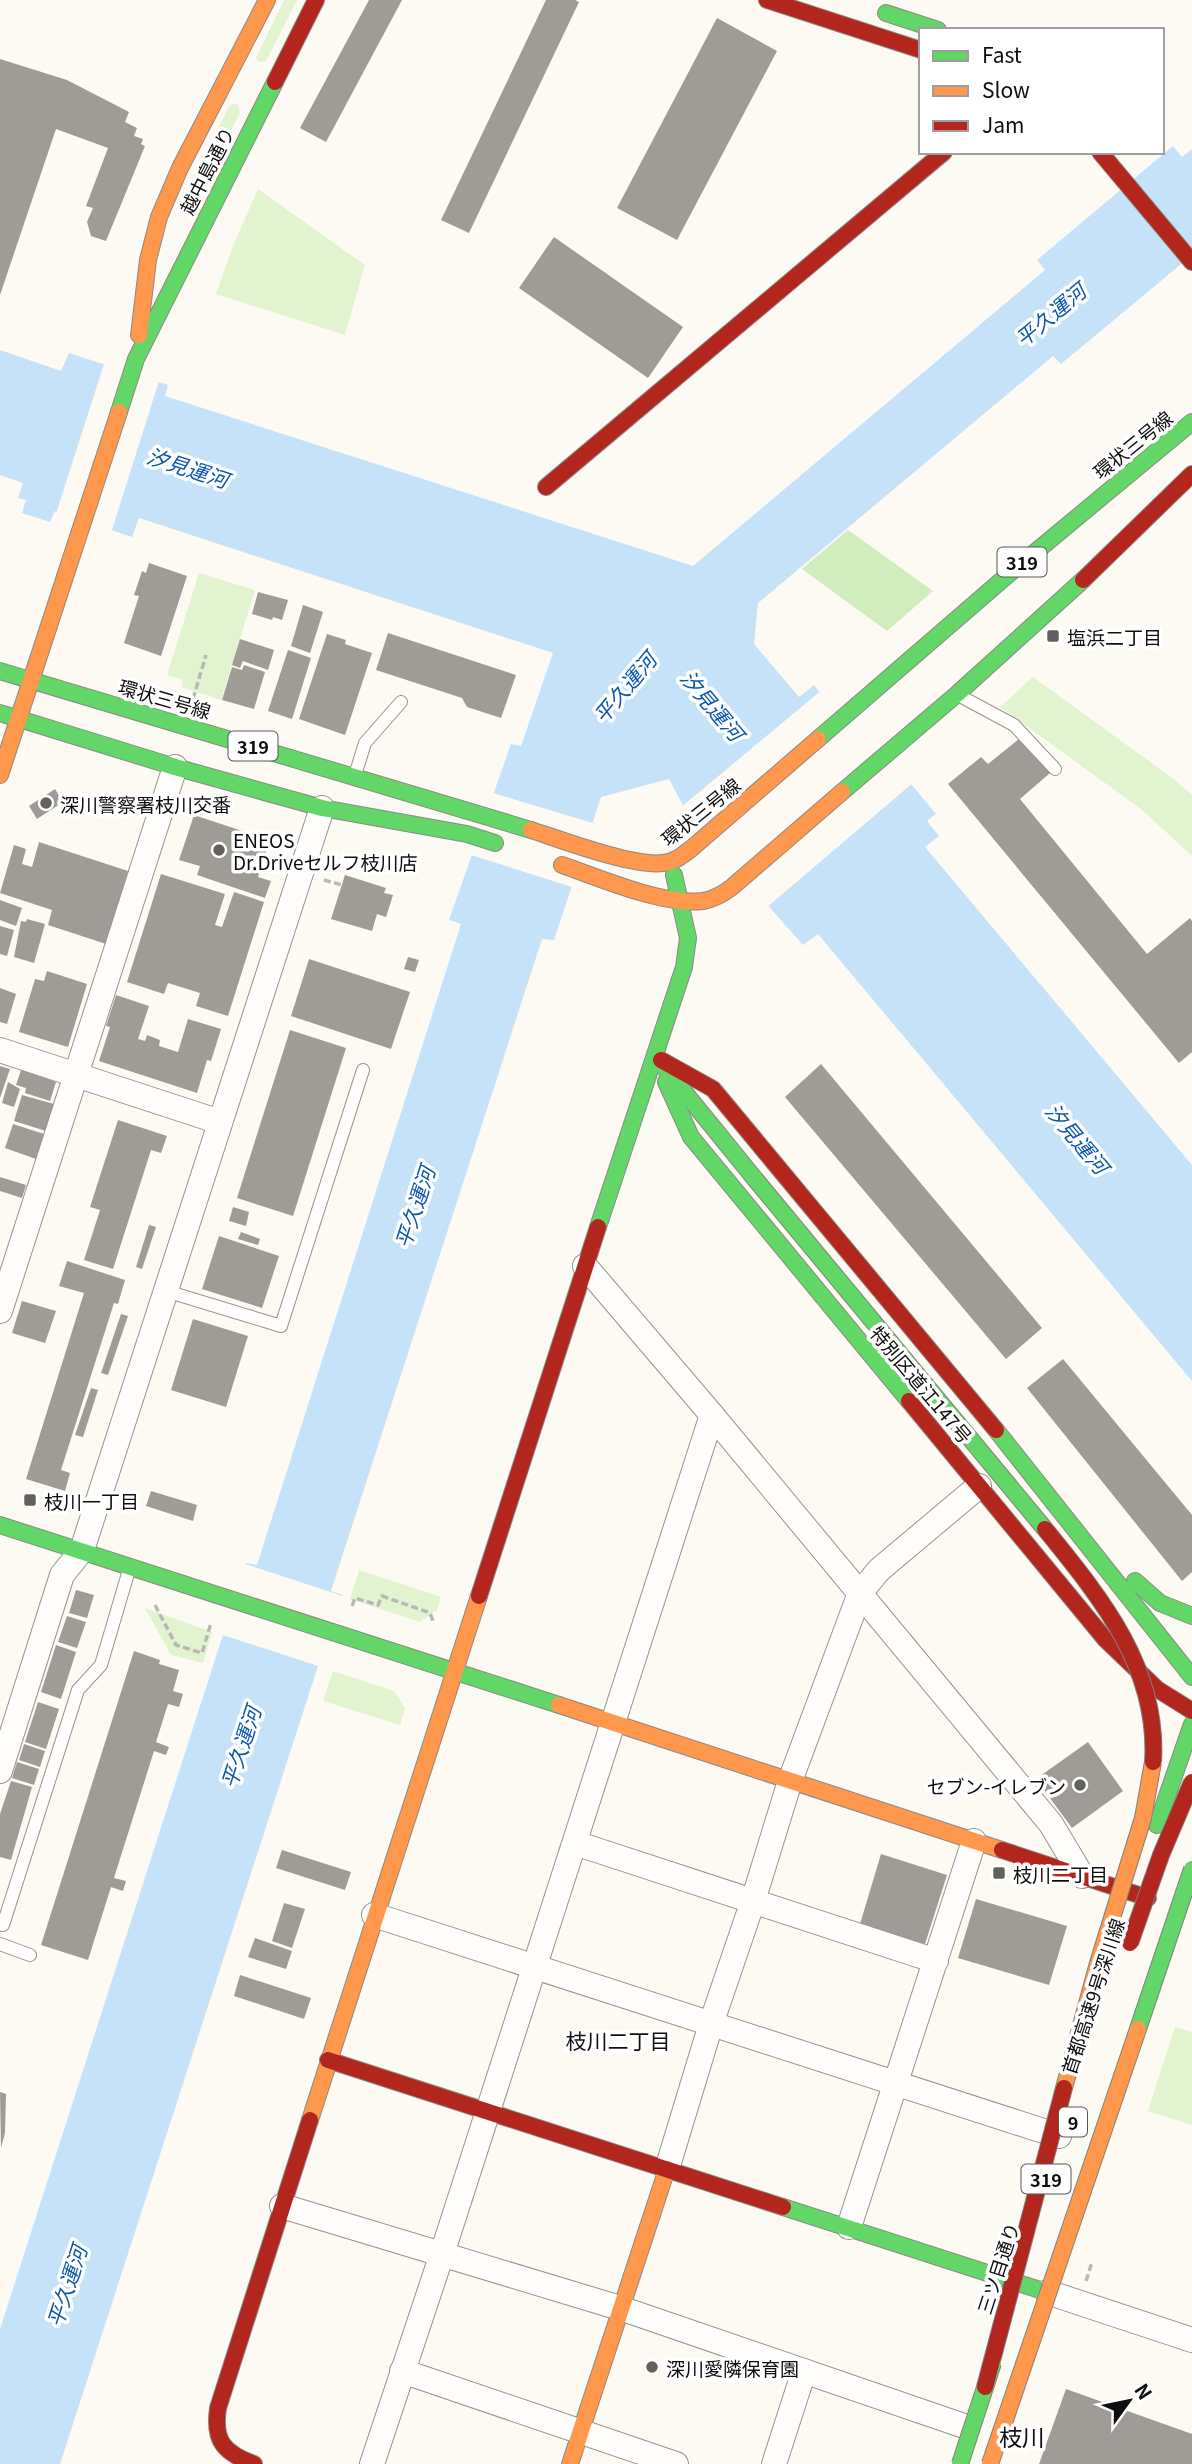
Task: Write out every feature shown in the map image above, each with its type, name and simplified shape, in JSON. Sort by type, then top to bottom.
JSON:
[{"type":"main road","name":"越中島通り","points":[[136,359],[148,260],[159,217],[180,168],[267,0]]},
{"type":"main road","name":"越中島通り","points":[[0,775],[136,359],[316,0]]},
{"type":"main road","points":[[767,0],[919,49]]},
{"type":"main road","points":[[872,9],[932,28]]},
{"type":"main road","points":[[546,487],[942,154]]},
{"type":"main road","points":[[1102,154],[1192,262]]},
{"type":"main road","name":"環状三号線","points":[[0,671],[475,811],[590,848],[641,861],[671,862],[703,838],[1010,573],[1192,422]]},
{"type":"main road","name":"319","points":[[544,859],[641,891],[681,900],[714,899],[741,879],[957,694],[1046,613],[1077,578],[1192,474]]},
{"type":"main road","points":[[1050,539],[1050,560]]},
{"type":"main road","points":[[1010,573],[1029,578]]},
{"type":"main road","points":[[1041,590],[1046,613]]},
{"type":"main road","name":"319","points":[[0,713],[175,767],[322,808],[467,834],[505,847]]},
{"type":"main road","points":[[254,2464],[228,2451],[219,2437],[216,2416],[374,1915],[684,967],[688,938],[671,862]]},
{"type":"main road","points":[[655,1056],[1080,1572],[1114,1617],[1135,1654],[1148,1695],[1153,1734],[1152,1774],[1143,1816],[1098,1962],[985,2387]]},
{"type":"main road","name":"特別区道江147号","points":[[655,1056],[713,1090],[1018,1455],[1192,1677]]},
{"type":"main road","name":"特別区道江147号","points":[[655,1056],[691,1137],[1105,1639],[1157,1689],[1192,1712]]},
{"type":"main road","name":"特別区道江147号","points":[[1018,1455],[1154,1601],[1172,1611],[1192,1616]]},
{"type":"main road","points":[[0,1525],[454,1673],[614,1722],[1192,1912]]},
{"type":"main road","name":"三ツ目通り","points":[[957,2464],[1065,2133],[1135,1893],[1192,1724]]},
{"type":"main road","name":"首都高速9号深川線","points":[[1125,1957],[1161,1855],[1192,1782]]},
{"type":"main road","name":"319","points":[[990,2464],[1192,1848]]},
{"type":"main road","name":"9","points":[[990,2464],[1192,1869]]},
{"type":"main road","points":[[328,2060],[1047,2292]]},
{"type":"main road","name":"9","points":[[957,2464],[1047,2208],[1065,2133]]},
{"type":"main road","points":[[570,2464],[667,2169]]},
{"type":"street","points":[[0,1311],[175,767]]},
{"type":"street","points":[[0,1771],[62,1575],[82,1550],[322,808]]},
{"type":"street","points":[[0,1050],[220,1122]]},
{"type":"street","points":[[585,1266],[1051,1824],[1082,1876]]},
{"type":"street","points":[[372,2464],[712,1415]]},
{"type":"street","points":[[667,2169],[790,1781],[860,1593],[879,1570],[979,1486]]},
{"type":"street","points":[[849,2227],[974,1841]]},
{"type":"street","points":[[575,1843],[936,1961]]},
{"type":"street","points":[[374,1915],[896,2084],[1065,2133]]},
{"type":"street","points":[[282,2206],[620,2308],[967,2427]]},
{"type":"street","points":[[1047,2292],[1192,2340]]},
{"type":"street","points":[[402,2371],[676,2464]]},
{"type":"street","points":[[774,2464],[804,2371]]},
{"type":"lane","points":[[957,694],[1014,725],[1055,769]]},
{"type":"lane","points":[[355,776],[365,743],[401,702]]},
{"type":"lane","points":[[166,1291],[281,1326],[363,1070]]},
{"type":"lane","points":[[4,1925],[78,1690],[101,1665],[130,1566]]},
{"type":"lane","points":[[0,1944],[30,1955]]},
{"type":"path","points":[[192,701],[206,655]]},
{"type":"path","points":[[321,879],[342,885]]},
{"type":"path","points":[[352,1606],[355,1598],[379,1605],[382,1596],[430,1613],[433,1621]]},
{"type":"path","points":[[155,1605],[176,1645],[202,1653],[211,1623]]},
{"type":"green space","points":[[284,0],[297,0],[266,61],[259,62],[256,58]]},
{"type":"green space","points":[[230,105],[238,105],[240,113],[202,185],[192,179]]},
{"type":"green space","points":[[258,189],[365,265],[345,335],[216,294]]},
{"type":"green space","points":[[848,530],[933,591],[887,631],[802,569]]},
{"type":"green space","points":[[199,573],[255,590],[221,700],[181,687],[183,680],[167,675]]},
{"type":"green space","points":[[1033,677],[1192,795],[1192,856],[1141,809],[1000,707]]},
{"type":"green space","points":[[359,1570],[441,1597],[437,1610],[420,1622],[350,1599]]},
{"type":"green space","points":[[145,1608],[212,1632],[203,1663],[171,1655]]},
{"type":"green space","points":[[333,1671],[394,1691],[405,1708],[400,1725],[323,1701]]},
{"type":"green space","points":[[1175,2027],[1192,2032],[1192,2125],[1148,2111]]},
{"type":"water","points":[[1173,146],[1182,157],[1192,149],[1192,255],[1061,364],[1053,356],[758,603],[754,644],[799,697],[814,685],[824,697],[833,690],[936,814],[927,821],[939,836],[925,847],[1192,1165],[1192,1381],[818,934],[803,945],[688,815],[669,779],[601,797],[554,940],[542,939],[331,1591],[343,1595],[60,2464],[0,2464],[0,2329],[246,1563],[257,1565],[461,924],[449,920],[511,744],[521,746],[553,653],[139,518],[132,537],[55,511],[50,522],[22,513],[26,500],[18,498],[23,483],[0,475],[0,350],[61,371],[69,353],[168,385],[165,396],[693,566],[1045,270],[1037,260]]},
{"type":"pier","points":[[105,361],[160,378],[111,533],[57,515],[54,520]]},
{"type":"pier","points":[[833,686],[914,782],[766,908],[680,808],[823,689],[825,692]]},
{"type":"pier","points":[[490,792],[596,824],[575,888],[468,854]]},
{"type":"pier","points":[[242,1563],[346,1597],[321,1667],[220,1634]]},
{"type":"building","points":[[369,0],[402,0],[326,142],[300,128]]},
{"type":"building","points":[[546,0],[579,2],[469,233],[441,220]]},
{"type":"building","points":[[717,18],[777,51],[677,240],[617,208]]},
{"type":"building","points":[[0,59],[67,80],[129,112],[125,122],[137,128],[134,136],[143,139],[141,144],[145,146],[106,241],[91,236],[87,222],[93,208],[86,206],[108,148],[56,129],[0,295]]},
{"type":"building","points":[[554,237],[683,327],[648,378],[519,288]]},
{"type":"building","points":[[149,563],[187,576],[161,656],[124,643],[139,596],[134,595],[142,571],[146,573]]},
{"type":"building","points":[[258,592],[288,600],[282,620],[252,614]]},
{"type":"building","points":[[303,605],[323,612],[310,653],[291,646]]},
{"type":"building","points":[[388,633],[516,675],[501,718],[467,707],[462,698],[376,670]]},
{"type":"building","points":[[327,634],[346,640],[345,644],[372,653],[345,735],[299,719]]},
{"type":"building","points":[[240,639],[274,650],[268,670],[243,661],[240,668],[232,665]]},
{"type":"building","points":[[288,650],[311,658],[292,719],[268,711]]},
{"type":"building","points":[[244,665],[265,672],[254,709],[222,700],[232,667],[242,670]]},
{"type":"building","points":[[1020,738],[1050,773],[1020,799],[1147,954],[1190,918],[1192,921],[1192,1052],[1179,1063],[948,784],[981,757],[988,764]]},
{"type":"building","points":[[55,789],[63,802],[37,819],[29,806]]},
{"type":"building","points":[[194,815],[270,840],[258,877],[271,881],[265,898],[197,875],[200,866],[179,860]]},
{"type":"building","points":[[39,842],[128,871],[106,944],[48,925],[52,910],[0,893],[14,845],[26,849],[22,864],[32,867]]},
{"type":"building","points":[[161,874],[225,894],[215,925],[222,927],[234,892],[264,902],[228,1016],[196,1006],[200,993],[168,983],[164,994],[127,982]]},
{"type":"building","points":[[345,875],[386,888],[384,893],[393,895],[386,917],[377,914],[372,931],[331,919]]},
{"type":"building","points":[[0,900],[22,908],[16,926],[0,920]]},
{"type":"building","points":[[27,919],[45,924],[34,963],[14,957],[21,921],[26,922]]},
{"type":"building","points":[[0,926],[14,930],[7,956],[0,954]]},
{"type":"building","points":[[408,957],[419,960],[415,972],[404,969]]},
{"type":"building","points":[[309,959],[410,992],[391,1049],[291,1016]]},
{"type":"building","points":[[47,971],[87,984],[68,1047],[19,1032],[35,979],[44,981]]},
{"type":"building","points":[[0,988],[16,994],[7,1024],[0,1022]]},
{"type":"building","points":[[116,995],[149,1006],[138,1039],[145,1041],[147,1035],[160,1040],[159,1046],[178,1052],[188,1019],[221,1029],[211,1061],[207,1060],[197,1093],[99,1061],[110,1027],[106,1026]]},
{"type":"building","points":[[290,1030],[346,1048],[293,1216],[237,1198]]},
{"type":"building","points":[[821,1064],[1042,1328],[1006,1359],[785,1097]]},
{"type":"building","points":[[0,1066],[10,1069],[0,1098]]},
{"type":"building","points":[[21,1070],[56,1082],[50,1101],[25,1093],[26,1088],[16,1085]]},
{"type":"building","points":[[8,1082],[20,1089],[14,1107],[2,1103]]},
{"type":"building","points":[[22,1095],[54,1104],[46,1131],[14,1121]]},
{"type":"building","points":[[118,1120],[167,1136],[161,1153],[151,1150],[113,1269],[84,1260],[100,1210],[90,1207]]},
{"type":"building","points":[[13,1124],[44,1134],[36,1159],[5,1148]]},
{"type":"building","points":[[0,1177],[26,1185],[22,1198],[0,1191]]},
{"type":"building","points":[[233,1207],[249,1212],[246,1226],[229,1221]]},
{"type":"building","points":[[149,1225],[156,1227],[142,1269],[136,1267]]},
{"type":"building","points":[[241,1232],[260,1239],[258,1245],[238,1239]]},
{"type":"building","points":[[219,1236],[279,1256],[262,1308],[202,1289]]},
{"type":"building","points":[[67,1261],[125,1280],[118,1304],[114,1303],[61,1470],[70,1473],[65,1491],[26,1479],[84,1293],[59,1286]]},
{"type":"building","points":[[22,1301],[56,1311],[45,1343],[12,1333]]},
{"type":"building","points":[[121,1314],[128,1316],[108,1375],[101,1373]]},
{"type":"building","points":[[193,1319],[248,1336],[226,1407],[171,1390]]},
{"type":"building","points":[[1063,1359],[1192,1515],[1192,1572],[1182,1581],[1027,1388]]},
{"type":"building","points":[[91,1388],[98,1390],[83,1437],[75,1435]]},
{"type":"building","points":[[151,1491],[197,1505],[193,1521],[146,1506]]},
{"type":"building","points":[[76,1590],[94,1595],[87,1618],[69,1613]]},
{"type":"building","points":[[67,1616],[86,1622],[77,1648],[58,1642]]},
{"type":"building","points":[[56,1645],[76,1652],[61,1699],[41,1692]]},
{"type":"building","points":[[134,1651],[160,1660],[159,1664],[179,1670],[173,1691],[183,1694],[179,1707],[168,1704],[156,1742],[169,1747],[166,1755],[154,1751],[114,1878],[126,1881],[123,1891],[111,1887],[88,1960],[41,1945]]},
{"type":"building","points":[[38,1702],[59,1709],[46,1749],[25,1742]]},
{"type":"building","name":"セブン-イレブン","points":[[1088,1742],[1123,1791],[1072,1828],[1036,1779]]},
{"type":"building","points":[[24,1744],[45,1751],[40,1767],[19,1760]]},
{"type":"building","points":[[17,1762],[39,1769],[34,1785],[12,1778]]},
{"type":"building","points":[[11,1781],[32,1787],[11,1860],[0,1857],[0,1814]]},
{"type":"building","points":[[282,1850],[351,1872],[345,1890],[276,1868]]},
{"type":"building","points":[[881,1854],[947,1875],[925,1944],[860,1924]]},
{"type":"building","points":[[976,1899],[1067,1926],[1049,1985],[958,1958]]},
{"type":"building","points":[[284,1903],[305,1909],[292,1948],[272,1941]]},
{"type":"building","points":[[255,1938],[292,1951],[286,1969],[248,1957]]},
{"type":"building","points":[[240,1975],[311,1998],[304,2019],[234,1996]]},
{"type":"building","points":[[0,2092],[6,2094],[5,2133],[1,2148]]},
{"type":"building","points":[[1066,2389],[1192,2434],[1192,2464],[1039,2464]]},
{"type":"traffic: fast","points":[[886,13],[932,28]]},
{"type":"traffic: fast","points":[[119,412],[136,359],[275,82]]},
{"type":"traffic: fast","points":[[818,739],[1010,573],[1192,422]]},
{"type":"traffic: fast","points":[[842,792],[957,694],[1083,580]]},
{"type":"traffic: fast","points":[[0,671],[531,830]]},
{"type":"traffic: fast","points":[[0,713],[175,767],[322,808],[467,834],[495,843]]},
{"type":"traffic: fast","points":[[598,1227],[684,967],[688,938],[674,875]]},
{"type":"traffic: fast","points":[[655,1056],[755,1179]]},
{"type":"traffic: fast","points":[[666,1082],[691,1137],[909,1401]]},
{"type":"traffic: fast","points":[[755,1179],[1045,1529]]},
{"type":"traffic: fast","points":[[996,1430],[1192,1677]]},
{"type":"traffic: fast","points":[[0,1525],[559,1705]]},
{"type":"traffic: fast","points":[[1135,1581],[1160,1603],[1192,1616]]},
{"type":"traffic: fast","points":[[1157,1825],[1192,1724]]},
{"type":"traffic: fast","points":[[1138,2029],[1192,1869]]},
{"type":"traffic: fast","points":[[783,2207],[1040,2290]]},
{"type":"traffic: fast","points":[[960,2464],[993,2363]]},
{"type":"traffic: slow","points":[[139,335],[148,260],[159,217],[180,168],[267,0]]},
{"type":"traffic: slow","points":[[0,775],[119,412]]},
{"type":"traffic: slow","points":[[531,830],[634,861],[671,861],[692,848],[818,739]]},
{"type":"traffic: slow","points":[[562,865],[651,895],[687,901],[707,900],[732,887],[842,792]]},
{"type":"traffic: slow","points":[[310,2120],[479,1596]]},
{"type":"traffic: slow","points":[[559,1705],[1002,1850]]},
{"type":"traffic: slow","points":[[1064,2088],[1098,1963],[1143,1818],[1153,1762]]},
{"type":"traffic: slow","points":[[990,2464],[1138,2029]]},
{"type":"traffic: slow","points":[[570,2464],[667,2169]]},
{"type":"traffic: jam","points":[[275,82],[316,0]]},
{"type":"traffic: jam","points":[[767,0],[919,49]]},
{"type":"traffic: jam","points":[[546,487],[942,154]]},
{"type":"traffic: jam","points":[[1102,154],[1192,262]]},
{"type":"traffic: jam","points":[[1083,580],[1192,474]]},
{"type":"traffic: jam","points":[[661,1060],[713,1089],[996,1430]]},
{"type":"traffic: jam","points":[[479,1596],[598,1227]]},
{"type":"traffic: jam","points":[[909,1401],[1105,1639],[1157,1689],[1192,1711]]},
{"type":"traffic: jam","points":[[1045,1529],[1105,1608],[1136,1665],[1147,1696],[1153,1762]]},
{"type":"traffic: jam","points":[[1130,1943],[1161,1855],[1192,1782]]},
{"type":"traffic: jam","points":[[1002,1850],[1148,1898]]},
{"type":"traffic: jam","points":[[328,2060],[783,2207]]},
{"type":"traffic: jam","points":[[985,2387],[1064,2088]]},
{"type":"traffic: jam","points":[[254,2464],[235,2455],[223,2444],[217,2429],[218,2408],[310,2120]]},
{"type":"place","name":"塩浜二丁目","points":[[1053,636]]},
{"type":"place","name":"深川警察署枝川交番","points":[[46,803]]},
{"type":"place","name":"ENEOS Dr.Driveセルフ枝川店","points":[[219,850]]},
{"type":"place","name":"枝川一丁目","points":[[30,1500]]},
{"type":"place","name":"セブン-イレブン","points":[[1080,1785]]},
{"type":"place","name":"枝川二丁目","points":[[999,1873]]},
{"type":"place","name":"深川愛隣保育園","points":[[652,2367]]},
{"type":"district","name":"枝川二丁目","points":[[618,2040]]},
{"type":"district","name":"枝川","points":[[1022,2436]]},
{"type":"water label","name":"平久運河","points":[[1050,314]]},
{"type":"water label","name":"汐見運河","points":[[188,467]]},
{"type":"water label","name":"平久運河","points":[[624,687]]},
{"type":"water label","name":"汐見運河","points":[[713,705]]},
{"type":"water label","name":"汐見運河","points":[[1078,1138]]},
{"type":"water label","name":"平久運河","points":[[414,1207]]},
{"type":"water label","name":"平久運河","points":[[240,1747]]},
{"type":"water label","name":"平久運河","points":[[66,2286]]}]
